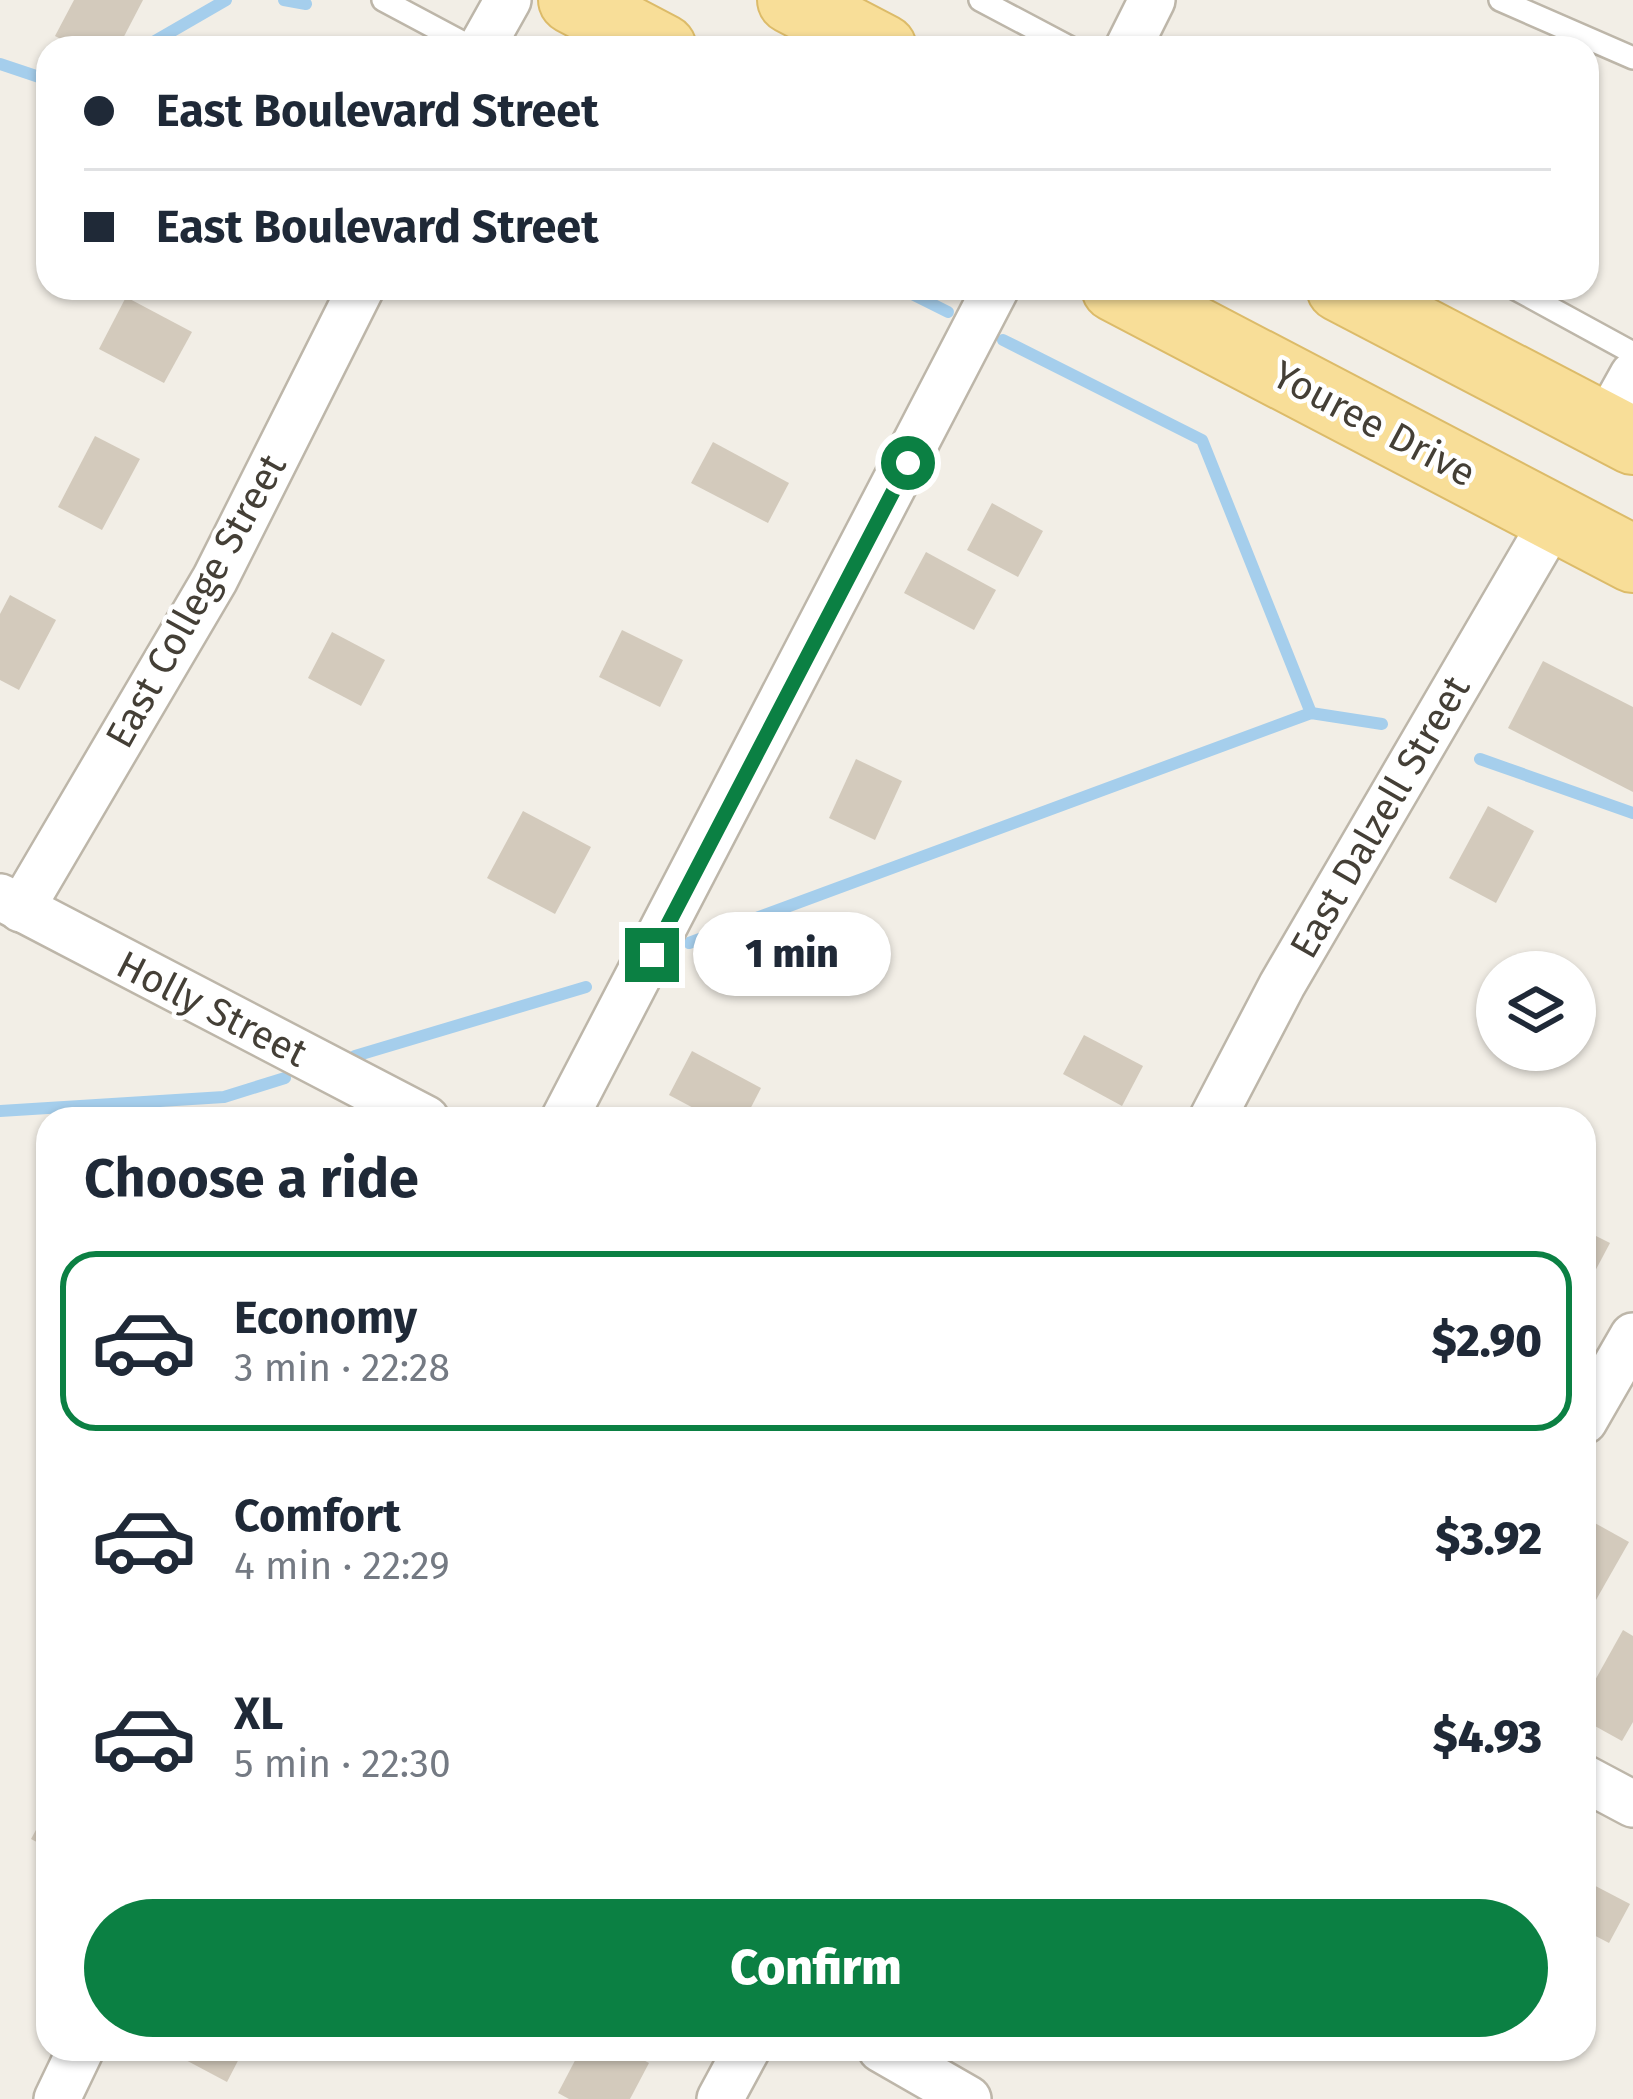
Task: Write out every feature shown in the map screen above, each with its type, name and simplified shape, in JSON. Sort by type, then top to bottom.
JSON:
[{"type":"main road","points":[[572,0],[640,36]]},
{"type":"main road","points":[[791,0],[860,36]]},
{"type":"main road","name":"Youree Drive","points":[[1138,300],[1633,559]]},
{"type":"main road","points":[[1367,300],[1623,414],[1554,519]]},
{"type":"street","points":[[485,36],[508,0]]},
{"type":"street","points":[[1134,36],[1152,0]]},
{"type":"street","name":"East College Street","points":[[10,903],[215,579],[356,300]]},
{"type":"street","points":[[570,1107],[990,300]]},
{"type":"street","name":"East Dalzell Street","points":[[1218,1107],[1282,985],[1554,519]]},
{"type":"street","name":"Holly Street","points":[[10,903],[403,1107]]},
{"type":"street","points":[[1596,1400],[1633,1336]]},
{"type":"street","points":[[1596,1784],[1633,1804]]},
{"type":"street","points":[[57,2099],[75,2061]]},
{"type":"street","points":[[720,2099],[741,2061]]},
{"type":"street","points":[[901,2061],[968,2099]]},
{"type":"lane","points":[[382,0],[453,36]]},
{"type":"lane","points":[[980,0],[1048,36]]},
{"type":"lane","points":[[1500,0],[1583,36]]},
{"type":"lane","points":[[1599,43],[1633,58]]},
{"type":"lane","points":[[1536,300],[1633,353]]},
{"type":"building","points":[[74,0],[143,0],[124,36],[55,36]]},
{"type":"building","points":[[124,300],[192,332],[164,383],[99,349]]},
{"type":"building","points":[[95,436],[140,459],[102,530],[58,507]]},
{"type":"building","points":[[713,442],[789,483],[768,523],[691,483]]},
{"type":"building","points":[[992,503],[1043,531],[1018,577],[967,550]]},
{"type":"building","points":[[926,552],[996,590],[974,630],[904,593]]},
{"type":"building","points":[[10,595],[56,620],[19,690],[0,680],[0,614]]},
{"type":"building","points":[[622,630],[683,660],[660,707],[599,677]]},
{"type":"building","points":[[332,632],[385,660],[361,706],[308,678]]},
{"type":"building","points":[[1543,661],[1633,707],[1633,792],[1508,728]]},
{"type":"building","points":[[856,759],[902,781],[875,840],[829,818]]},
{"type":"building","points":[[1488,806],[1534,831],[1496,903],[1449,878]]},
{"type":"building","points":[[523,811],[591,847],[555,914],[487,878]]},
{"type":"building","points":[[1084,1035],[1143,1066],[1122,1106],[1063,1074]]},
{"type":"building","points":[[692,1051],[761,1088],[751,1107],[692,1107],[669,1095]]},
{"type":"building","points":[[1596,1236],[1610,1243],[1596,1269]]},
{"type":"building","points":[[1596,1524],[1629,1542],[1596,1600]]},
{"type":"building","points":[[1623,1630],[1633,1636],[1633,1722],[1622,1741],[1596,1727],[1596,1678]]},
{"type":"building","points":[[1596,1886],[1630,1904],[1609,1943],[1596,1936]]},
{"type":"building","points":[[188,2061],[238,2061],[227,2082]]},
{"type":"building","points":[[575,2061],[649,2063],[630,2099],[569,2099],[558,2093]]},
{"type":"waterway","points":[[164,36],[226,0]]},
{"type":"waterway","points":[[284,0],[306,4]]},
{"type":"waterway","points":[[0,64],[36,76]]},
{"type":"waterway","points":[[924,300],[948,312]]},
{"type":"waterway","points":[[1003,340],[1202,440],[1311,713]]},
{"type":"waterway","points":[[689,943],[1311,713],[1382,724]]},
{"type":"waterway","points":[[1480,759],[1633,813]]},
{"type":"waterway","points":[[355,1056],[586,987]]},
{"type":"waterway","points":[[64,1107],[224,1097],[285,1078]]},
{"type":"waterway","points":[[0,1111],[36,1109]]},
{"type":"route","points":[[652,955],[908,463]]}]
